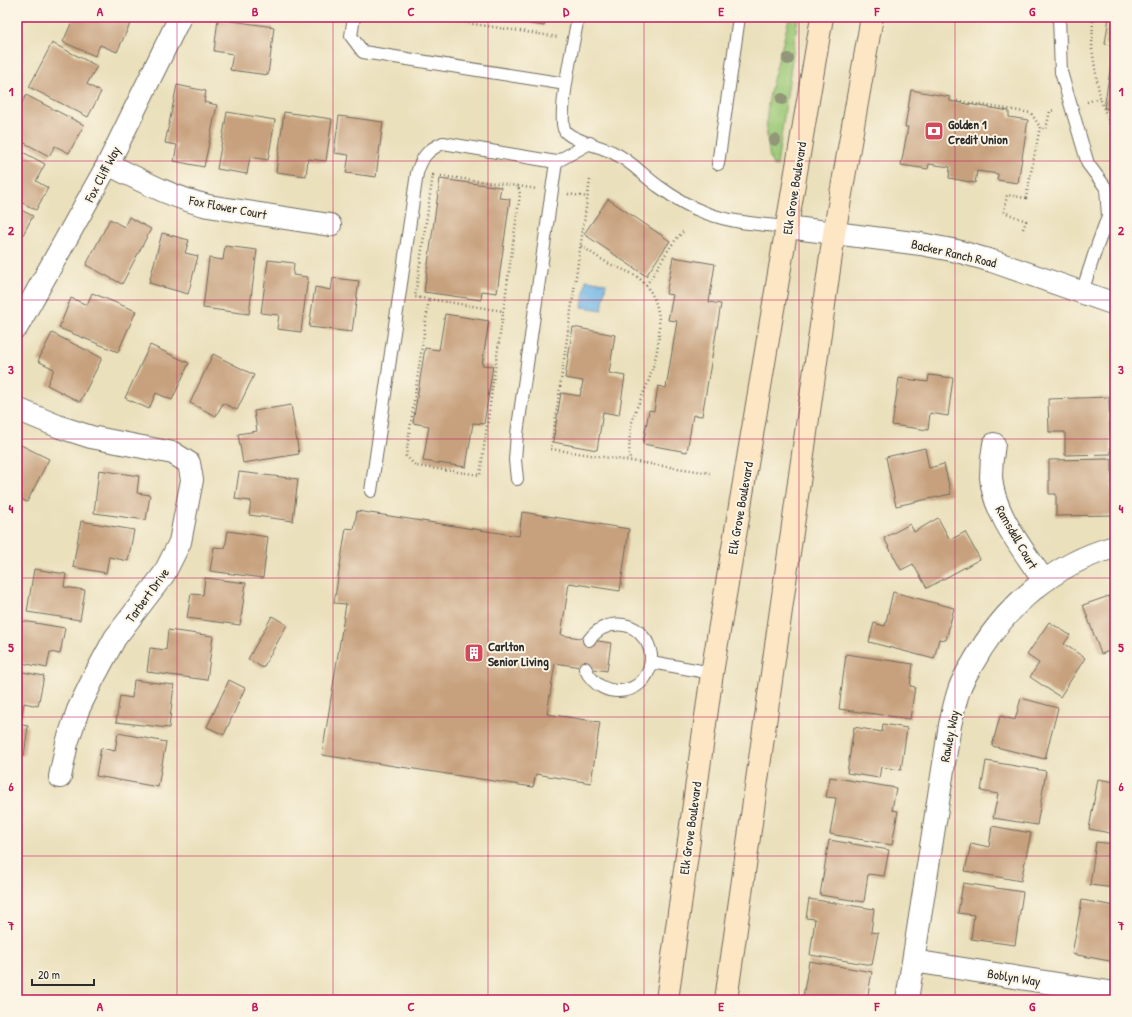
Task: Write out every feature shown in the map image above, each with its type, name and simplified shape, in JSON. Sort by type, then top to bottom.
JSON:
[{"type":"main road","name":"Elk Grove Boulevard","points":[[667,1000],[712,673],[822,17]]},
{"type":"main road","points":[[726,1000],[834,234],[872,17]]},
{"type":"street","name":"Fox Cliff Way","points":[[17,327],[108,164],[180,17]]},
{"type":"street","name":"Fox Flower Court","points":[[108,164],[164,192],[188,201],[208,206],[330,225]]},
{"type":"street","name":"Backer Ranch Road","points":[[787,227],[921,244],[957,251],[992,261],[1115,304]]},
{"type":"street","name":"Tarbert Drive","points":[[17,409],[60,427],[92,437],[173,453],[189,463],[192,480],[180,542],[164,574],[116,638],[94,677],[78,710],[67,744],[60,777]]},
{"type":"street","name":"Ramsdell Court","points":[[994,444],[991,461],[991,478],[1000,511],[1044,581]]},
{"type":"street","name":"Rawley Way","points":[[907,1000],[950,725],[959,689],[983,644],[1005,616],[1044,581],[1076,561],[1115,547]]},
{"type":"street","name":"Boblyn Way","points":[[913,961],[1115,993]]},
{"type":"lane","points":[[354,17],[351,36],[363,52],[566,84]]},
{"type":"lane","points":[[578,17],[566,84],[562,121],[564,130],[571,137],[612,152],[631,163],[656,185],[682,202],[706,213],[733,220],[787,227]]},
{"type":"lane","points":[[718,164],[739,17]]},
{"type":"lane","points":[[1059,17],[1061,72],[1088,164],[1110,188],[1108,216],[1082,292]]},
{"type":"lane","points":[[371,491],[416,181],[422,158],[433,148],[443,143],[556,162],[590,143]]},
{"type":"lane","points":[[517,479],[515,460],[518,434],[556,162]]},
{"type":"lane","points":[[585,668],[594,682],[603,688],[613,692],[624,691],[634,687],[642,681],[648,672],[651,662],[650,650],[646,639],[638,631],[627,625],[616,624],[605,626],[595,633],[589,640]]},
{"type":"lane","points":[[651,662],[712,673]]},
{"type":"path","points":[[429,17],[559,37],[560,30]]},
{"type":"path","points":[[1093,17],[1092,49],[1100,98],[1115,139]]},
{"type":"path","points":[[1040,128],[1046,129],[1050,111],[1100,98]]},
{"type":"path","points":[[957,101],[1031,113],[1040,128],[1026,198],[1007,195],[1004,212],[1026,220],[1023,229]]},
{"type":"path","points":[[429,299],[406,456],[416,466],[480,475],[520,194],[518,186],[433,175],[414,297],[429,299],[503,311]]},
{"type":"path","points":[[590,180],[551,449],[710,473]]},
{"type":"path","points":[[646,285],[657,271],[673,242],[683,232]]},
{"type":"path","points":[[581,246],[612,266],[629,272],[642,280],[652,293],[657,304],[659,335],[656,355],[651,374],[630,427],[630,461]]},
{"type":"green space","points":[[789,17],[798,17],[777,166],[773,165],[769,155],[767,112],[769,96]]},
{"type":"water","points":[[586,280],[606,283],[602,310],[582,307]]},
{"type":"building","points":[[74,17],[120,17],[131,22],[117,52],[100,45],[95,56],[63,42]]},
{"type":"building","points":[[487,17],[546,17],[544,26]]},
{"type":"building","points":[[1109,17],[1115,17],[1115,46],[1105,44]]},
{"type":"building","points":[[218,19],[274,27],[268,75],[230,70],[233,54],[214,51]]},
{"type":"building","points":[[52,43],[97,66],[87,84],[101,92],[88,117],[29,87]]},
{"type":"building","points":[[1115,47],[1115,110],[1104,108]]},
{"type":"building","points":[[177,85],[206,91],[204,102],[217,105],[204,167],[174,161],[177,145],[165,143]]},
{"type":"building","points":[[911,90],[950,97],[950,101],[1009,111],[1009,117],[1028,120],[1018,183],[997,180],[998,174],[977,171],[975,183],[949,178],[950,167],[929,164],[928,169],[901,165],[908,127],[905,127]]},
{"type":"building","points":[[26,95],[84,125],[69,153],[55,146],[49,156],[17,139],[17,113]]},
{"type":"building","points":[[227,112],[275,120],[268,160],[250,157],[247,174],[217,169]]},
{"type":"building","points":[[284,112],[332,119],[326,161],[308,159],[306,176],[276,172]]},
{"type":"building","points":[[339,116],[383,122],[376,177],[346,173],[349,155],[334,153]]},
{"type":"building","points":[[17,149],[45,164],[36,181],[48,188],[36,210],[17,200]]},
{"type":"building","points":[[440,179],[501,187],[499,198],[510,199],[497,293],[482,291],[481,300],[424,292]]},
{"type":"building","points":[[608,199],[670,241],[646,276],[584,234]]},
{"type":"building","points":[[17,208],[33,216],[18,244],[17,244]]},
{"type":"building","points":[[129,217],[151,229],[122,284],[86,265],[110,219],[124,227]]},
{"type":"building","points":[[162,233],[189,240],[185,253],[198,256],[188,294],[149,283]]},
{"type":"building","points":[[225,246],[257,250],[249,314],[203,308],[209,258],[223,260]]},
{"type":"building","points":[[673,257],[715,264],[709,302],[721,304],[702,416],[693,415],[687,452],[643,444],[649,410],[654,411],[658,386],[666,388],[677,321],[668,320],[673,295],[666,294]]},
{"type":"building","points":[[268,260],[294,263],[293,275],[308,277],[301,332],[277,329],[279,315],[261,313]]},
{"type":"building","points":[[333,278],[359,281],[352,332],[309,327],[315,287],[331,290]]},
{"type":"building","points":[[92,293],[136,311],[118,352],[59,328],[71,298],[87,305]]},
{"type":"building","points":[[445,314],[489,321],[482,365],[493,366],[484,424],[473,423],[466,467],[423,461],[429,426],[413,423],[425,348],[439,350]]},
{"type":"building","points":[[573,327],[615,335],[609,373],[625,376],[619,415],[603,412],[597,450],[553,442],[561,393],[580,396],[583,381],[565,378]]},
{"type":"building","points":[[52,333],[102,358],[80,402],[47,385],[54,369],[38,361]]},
{"type":"building","points":[[150,345],[189,363],[172,400],[156,393],[149,409],[125,398]]},
{"type":"building","points":[[213,354],[254,375],[237,410],[223,403],[216,416],[190,403]]},
{"type":"building","points":[[929,375],[953,378],[948,416],[930,413],[928,430],[892,425],[899,378],[928,382]]},
{"type":"building","points":[[1109,397],[1111,454],[1065,455],[1065,432],[1049,432],[1048,399]]},
{"type":"building","points":[[291,405],[299,454],[243,463],[238,434],[257,431],[254,411]]},
{"type":"building","points":[[17,443],[49,459],[27,502],[17,497]]},
{"type":"building","points":[[925,448],[929,468],[944,464],[951,494],[896,506],[886,457]]},
{"type":"building","points":[[1112,459],[1112,494],[1115,494],[1115,515],[1056,516],[1056,494],[1049,494],[1049,460]]},
{"type":"building","points":[[99,470],[139,476],[137,493],[150,495],[146,520],[94,513]]},
{"type":"building","points":[[239,472],[298,479],[293,521],[249,515],[251,501],[235,499]]},
{"type":"building","name":"Carlton Senior Living","points":[[357,511],[519,536],[522,512],[629,529],[620,591],[569,583],[561,635],[611,643],[607,671],[555,663],[547,714],[600,722],[591,783],[536,774],[533,787],[322,755],[346,604],[334,603],[346,528],[354,529]]},
{"type":"building","points":[[938,518],[950,540],[965,532],[980,559],[927,588],[913,564],[901,570],[884,538],[910,524],[914,532]]},
{"type":"building","points":[[81,521],[134,530],[128,561],[109,557],[106,573],[73,567]]},
{"type":"building","points":[[228,531],[268,537],[263,578],[210,571],[214,547],[225,548]]},
{"type":"building","points":[[34,569],[66,574],[64,587],[85,590],[80,620],[27,612]]},
{"type":"building","points":[[205,578],[246,583],[240,625],[187,618],[191,594],[203,595]]},
{"type":"building","points":[[893,592],[954,608],[946,640],[939,639],[934,659],[869,642],[874,623],[885,626]]},
{"type":"building","points":[[1109,596],[1113,607],[1115,607],[1115,649],[1101,654],[1083,605]]},
{"type":"building","points":[[272,616],[287,625],[263,668],[248,659]]},
{"type":"building","points":[[17,620],[65,628],[60,654],[50,652],[47,668],[17,662]]},
{"type":"building","points":[[1049,622],[1070,635],[1064,644],[1085,658],[1060,697],[1030,677],[1039,663],[1027,655]]},
{"type":"building","points":[[168,630],[213,636],[207,680],[147,672],[150,648],[166,650]]},
{"type":"building","points":[[846,654],[913,664],[910,686],[915,687],[910,719],[839,709]]},
{"type":"building","points":[[17,671],[44,676],[38,706],[24,703],[22,717],[17,716]]},
{"type":"building","points":[[134,680],[174,685],[169,728],[116,722],[120,696],[132,698]]},
{"type":"building","points":[[229,680],[245,688],[224,735],[207,727]]},
{"type":"building","points":[[1021,698],[1058,708],[1045,759],[992,746],[1000,716],[1015,720]]},
{"type":"building","points":[[17,724],[28,726],[24,756],[17,755]]},
{"type":"building","points":[[883,724],[907,728],[901,770],[881,767],[879,778],[847,773],[854,727],[882,732]]},
{"type":"building","points":[[118,733],[166,742],[158,787],[96,776],[101,748],[115,751]]},
{"type":"building","points":[[986,761],[1046,771],[1037,825],[993,818],[998,794],[981,791]]},
{"type":"building","points":[[830,777],[896,788],[892,810],[898,811],[892,845],[830,834],[836,798],[826,797]]},
{"type":"building","points":[[1098,779],[1115,782],[1115,834],[1089,829]]},
{"type":"building","points":[[992,826],[1031,833],[1021,881],[965,871],[971,843],[989,847]]},
{"type":"building","points":[[829,840],[889,850],[884,876],[868,874],[864,902],[820,895]]},
{"type":"building","points":[[1096,842],[1115,844],[1115,888],[1090,885]]},
{"type":"building","points":[[963,883],[1023,892],[1015,945],[971,939],[974,915],[958,913]]},
{"type":"building","points":[[809,899],[874,909],[871,932],[878,933],[872,965],[810,955],[815,919],[806,918]]},
{"type":"building","points":[[1082,900],[1115,906],[1115,962],[1072,954]]},
{"type":"building","points":[[809,961],[872,972],[867,1000],[793,1000],[794,995],[803,997]]},
{"type":"place","name":"Golden 1 Credit Union","points":[[934,131]]},
{"type":"place","name":"Carlton Senior Living","points":[[474,653]]}]
